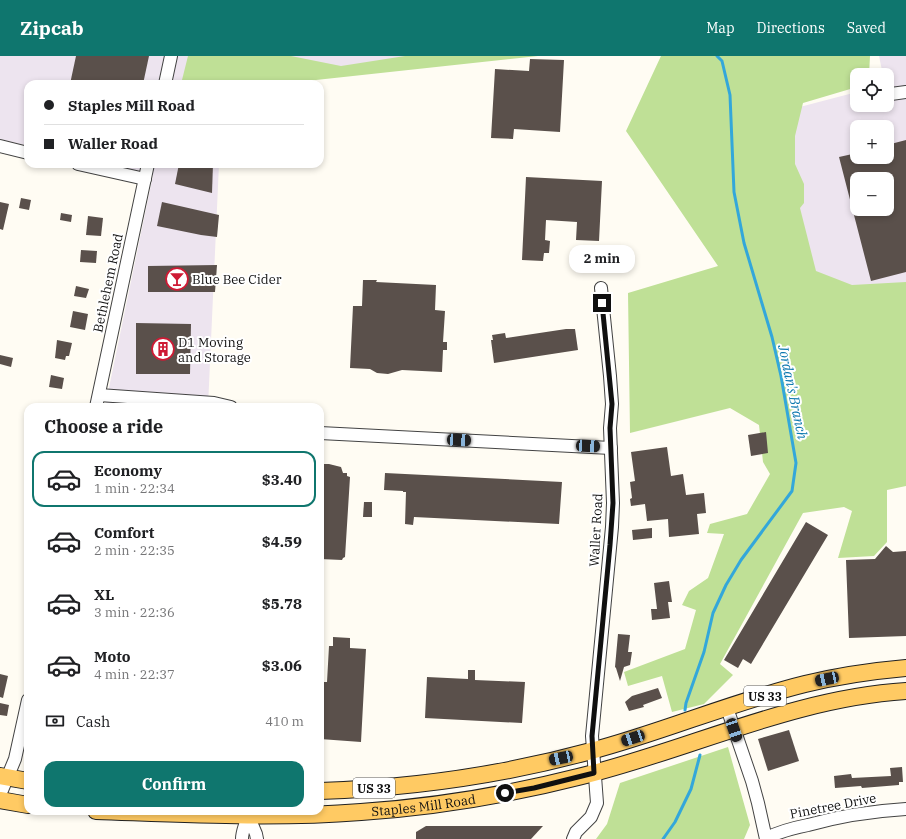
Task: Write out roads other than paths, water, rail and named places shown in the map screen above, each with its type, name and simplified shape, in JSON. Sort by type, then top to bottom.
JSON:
[{"type":"main road","name":"Staples Mill Road","points":[[324,791],[378,788],[462,778],[495,772],[592,751],[783,690],[816,681],[850,674],[906,668]]},
{"type":"main road","name":"Staples Mill Road","points":[[324,814],[430,806],[534,788],[594,773],[802,709],[866,695],[906,691]]},
{"type":"main road","points":[[4,777],[24,780]]},
{"type":"main road","points":[[0,800],[24,804]]},
{"type":"street","points":[[166,80],[171,56]]},
{"type":"street","points":[[894,94],[906,92]]},
{"type":"street","points":[[0,146],[24,152]]},
{"type":"street","points":[[95,168],[145,180]]},
{"type":"street","name":"Bethlehem Road","points":[[97,403],[147,168]]},
{"type":"street","name":"Waller Road","points":[[573,839],[579,828],[591,817],[596,808],[597,798],[592,751],[592,736],[612,527],[613,503],[610,448],[612,404],[601,288]]},
{"type":"street","points":[[99,394],[214,403]]},
{"type":"street","points":[[324,433],[610,448]]},
{"type":"street","points":[[727,708],[752,782],[766,839]]},
{"type":"street","points":[[0,795],[4,777],[15,759],[24,718]]},
{"type":"street","name":"Pinetree Drive","points":[[766,839],[778,832],[822,821],[879,810],[906,809]]},
{"type":"street","points":[[242,839],[247,815]]},
{"type":"street","points":[[249,815],[256,834],[256,839]]},
{"type":"waterway","name":"Jordan's Branch","points":[[685,710],[686,703],[704,652],[713,613],[726,585],[741,560],[792,491],[796,463],[781,376],[772,337],[744,243],[734,192],[730,95],[722,61],[717,56]]},
{"type":"waterway","name":"Jordan's Branch","points":[[663,839],[675,822],[691,789],[700,755]]},
{"type":"place","name":"Blue Bee Cider","points":[[177,279]]},
{"type":"place","name":"D1 Moving and Storage","points":[[163,349]]}]
